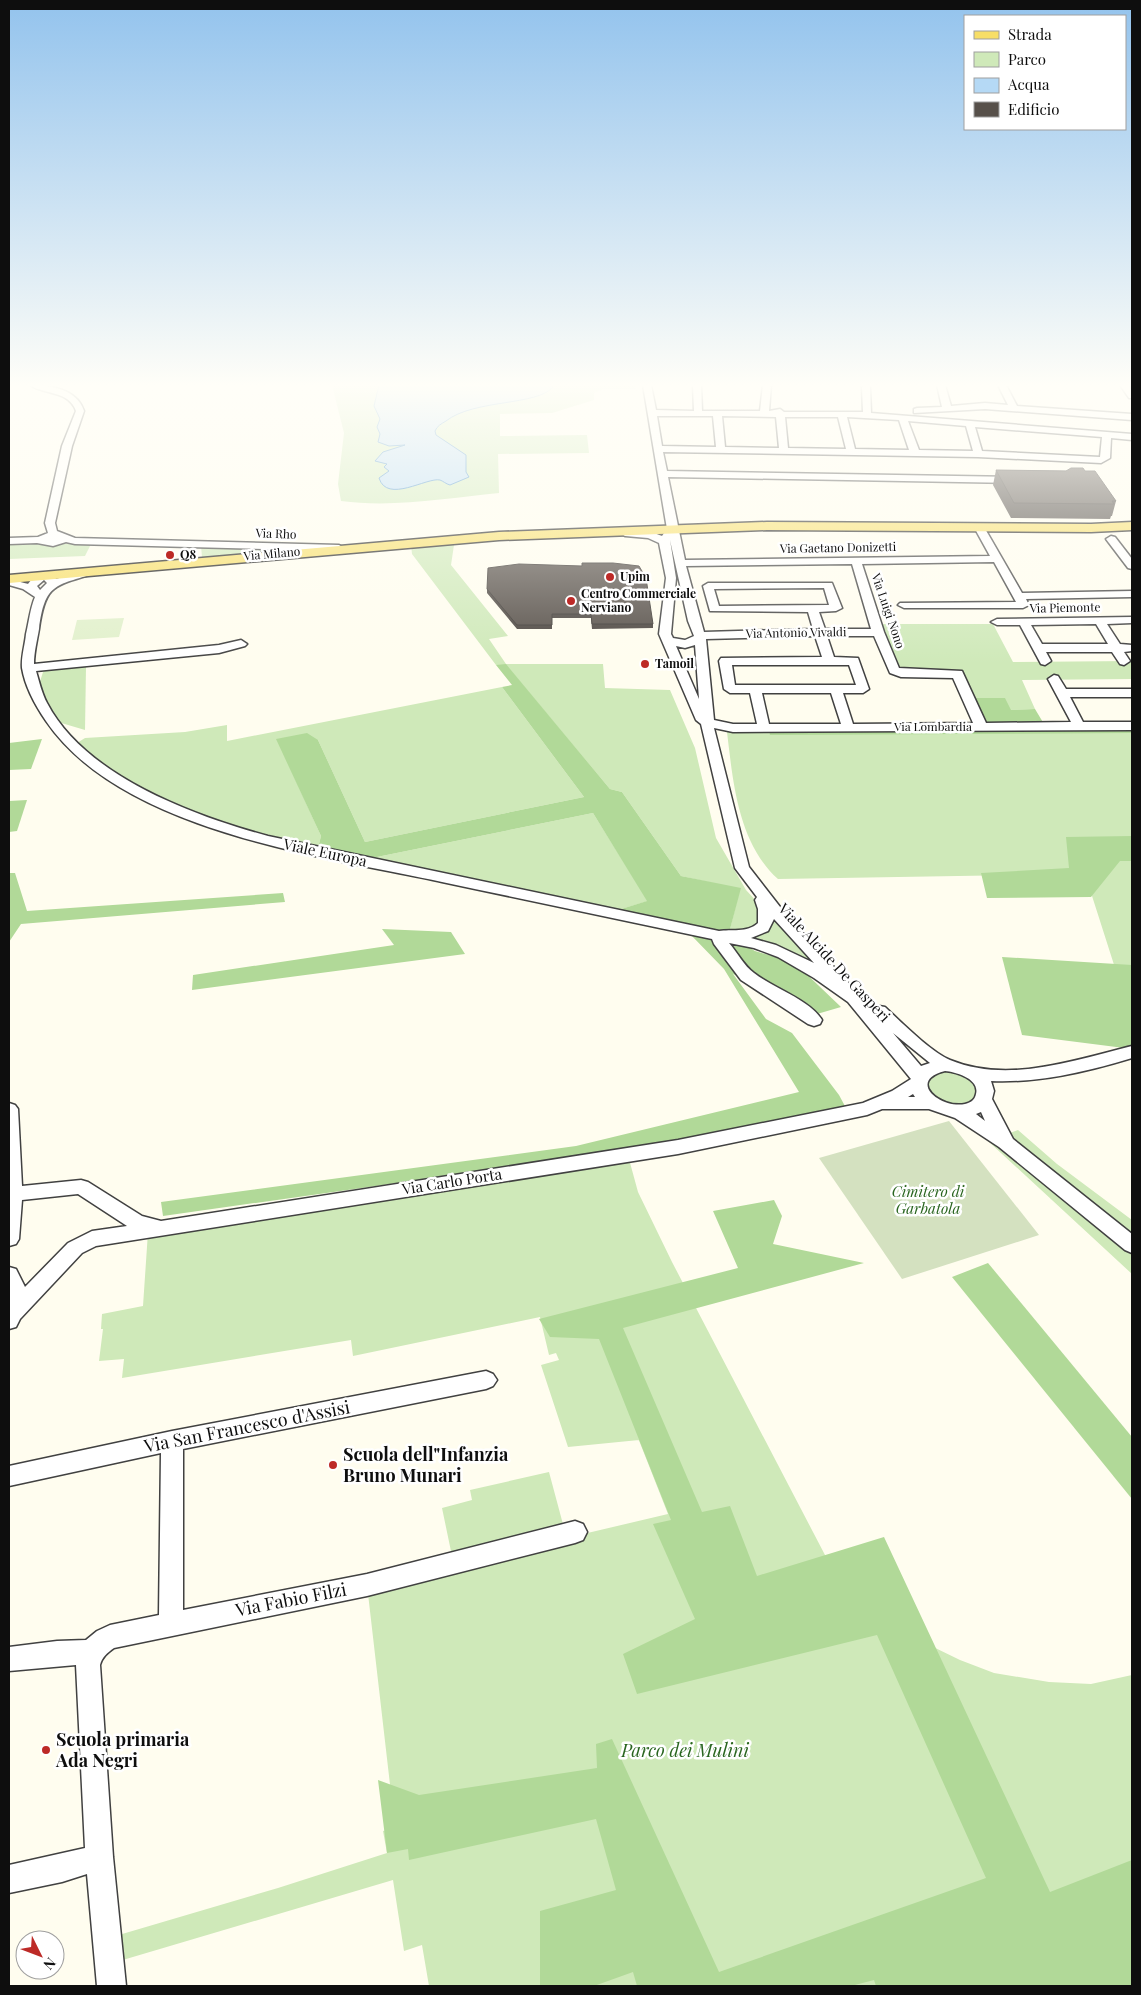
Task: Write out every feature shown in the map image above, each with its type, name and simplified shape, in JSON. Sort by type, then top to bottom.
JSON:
[{"type":"main road","name":"Via Milano","points":[[9,581],[43,575],[339,548],[535,534],[617,531],[671,520],[701,528],[980,528]]},
{"type":"main road","name":"Via Milano","points":[[732,527],[1132,528]]},
{"type":"main road","points":[[671,543],[686,534],[695,532],[768,528]]},
{"type":"street","points":[[53,534],[50,523],[60,478]]},
{"type":"street","name":"Viale Alcide De Gasperi","points":[[664,478],[671,520],[673,629],[710,730]]},
{"type":"street","points":[[932,478],[1027,480]]},
{"type":"street","points":[[980,528],[1021,600],[1038,648],[1045,661]]},
{"type":"street","name":"Via Rho","points":[[41,540],[53,534],[62,535],[64,538],[75,541],[339,548]]},
{"type":"street","name":"Via Milano","points":[[535,534],[640,534],[656,537],[671,543]]},
{"type":"street","name":"Via Rho","points":[[9,541],[41,540],[50,543],[64,538]]},
{"type":"street","points":[[1110,539],[1132,566]]},
{"type":"street","name":"Viale Alcide De Gasperi","points":[[671,543],[679,562],[698,634],[710,730],[742,868],[780,916],[854,998],[919,1079]]},
{"type":"street","name":"Via Gaetano Donizetti","points":[[679,562],[727,562],[802,573],[856,561],[996,559]]},
{"type":"street","name":"Via Luigi Nono","points":[[856,561],[878,632],[894,670],[901,673],[958,674],[981,727]]},
{"type":"street","points":[[727,562],[733,586]]},
{"type":"street","points":[[9,581],[40,592],[64,580],[92,571]]},
{"type":"street","points":[[802,573],[828,585],[836,608],[714,609],[708,586],[733,586],[802,573]]},
{"type":"street","points":[[40,592],[32,586],[43,575]]},
{"type":"street","name":"Viale Europa","points":[[40,592],[28,668],[34,688],[43,707],[61,732],[83,754],[106,772],[134,789],[196,819],[275,842],[722,935],[757,944]]},
{"type":"street","points":[[904,605],[1132,594]]},
{"type":"street","points":[[812,608],[829,661]]},
{"type":"street","points":[[738,609],[746,648]]},
{"type":"street","name":"Via Piemonte","points":[[998,622],[1132,620]]},
{"type":"street","points":[[1100,621],[1124,661]]},
{"type":"street","points":[[673,629],[685,644],[698,634]]},
{"type":"street","points":[[673,629],[698,634]]},
{"type":"street","name":"Via Antonio Vivaldi","points":[[698,634],[715,635],[746,648],[820,633],[878,632]]},
{"type":"street","points":[[28,668],[218,649],[241,644]]},
{"type":"street","points":[[746,648],[829,661],[854,661],[863,688],[730,689],[725,661],[746,648]]},
{"type":"street","points":[[1038,648],[1132,648]]},
{"type":"street","points":[[1054,679],[1079,726]]},
{"type":"street","points":[[756,689],[764,728]]},
{"type":"street","points":[[836,689],[848,727]]},
{"type":"street","points":[[1061,693],[1132,693]]},
{"type":"street","name":"Via Lombardia","points":[[710,730],[733,728],[1132,726]]},
{"type":"street","name":"Viale Alcide De Gasperi","points":[[737,848],[761,884],[856,988],[889,1021],[945,1065]]},
{"type":"street","points":[[757,888],[768,912],[767,922],[763,927],[751,933],[722,935],[720,941],[747,976],[814,1020]]},
{"type":"street","points":[[757,944],[804,965],[854,998]]},
{"type":"street","points":[[973,1074],[999,1076],[1030,1074],[1077,1067],[1132,1052]]},
{"type":"street","points":[[880,1104],[919,1079],[926,1070],[934,1066],[960,1067],[973,1074],[984,1087],[984,1096],[1006,1143]]},
{"type":"street","points":[[919,1079],[919,1090],[930,1103],[943,1109],[958,1111],[974,1108],[984,1096],[1030,1074]]},
{"type":"street","points":[[880,1104],[930,1103]]},
{"type":"street","name":"Via Carlo Porta","points":[[9,1319],[75,1248],[83,1242],[108,1235],[678,1147],[867,1109],[880,1104]]},
{"type":"street","points":[[9,1109],[11,1196],[9,1239]]},
{"type":"street","points":[[958,1111],[1006,1143],[1132,1245]]},
{"type":"street","points":[[11,1196],[81,1187],[137,1223],[158,1228]]},
{"type":"street","points":[[9,1271],[40,1285]]},
{"type":"street","points":[[9,1275],[14,1286],[9,1319]]},
{"type":"street","name":"Via San Francesco d'Assisi","points":[[9,1476],[172,1441],[486,1380]]},
{"type":"street","points":[[171,1624],[172,1441]]},
{"type":"street","name":"Via Fabio Filzi","points":[[92,1652],[100,1642],[110,1637],[367,1585],[575,1532]]},
{"type":"street","points":[[9,1659],[57,1653],[92,1652],[88,1664],[99,1857],[112,1986]]},
{"type":"street","points":[[9,1878],[62,1868],[99,1857]]},
{"type":"green space","points":[[339,478],[499,478],[499,493],[420,502],[361,503],[341,501]]},
{"type":"green space","points":[[463,542],[454,545],[451,565],[508,636],[489,639],[506,664],[603,664],[605,688],[670,690],[695,748],[716,838],[746,890],[759,904],[764,920],[755,928],[729,933],[740,889],[681,876],[622,792],[610,789],[506,665],[496,665],[412,554],[411,545]]},
{"type":"green space","points":[[9,543],[91,544],[85,556],[9,559]]},
{"type":"green space","points":[[201,545],[293,549],[202,558]]},
{"type":"green space","points":[[124,618],[119,637],[72,640],[77,620]]},
{"type":"green space","points":[[877,624],[993,624],[1013,662],[1132,661],[1132,679],[1022,680],[1035,709],[1010,710],[970,698],[959,672],[897,670]]},
{"type":"green space","points":[[506,664],[610,789],[622,792],[681,876],[741,888],[729,933],[722,932],[755,951],[795,963],[841,1007],[817,1014],[733,974],[766,1019],[792,1033],[839,1095],[846,1108],[644,1148],[163,1216],[161,1202],[576,1146],[799,1092],[724,969],[691,935],[685,925],[618,910],[647,901],[593,813],[367,859],[318,848],[321,836],[276,739],[307,733],[318,740],[365,842],[584,797],[502,687],[512,685],[496,665]]},
{"type":"green space","points":[[86,666],[85,730],[58,722],[38,688],[43,672],[49,669]]},
{"type":"green space","points":[[502,687],[584,797],[365,842],[318,740],[277,739],[321,836],[318,848],[251,833],[154,796],[106,770],[77,743],[85,738],[185,732],[227,725],[227,741]]},
{"type":"green space","points":[[970,698],[1005,698],[1011,710],[1035,709],[1044,724],[982,725]]},
{"type":"green space","points":[[1132,728],[1132,971],[1116,971],[1085,874],[778,879],[754,848],[746,830],[735,791],[727,732]]},
{"type":"green space","points":[[1132,729],[1132,733],[770,735],[769,731]]},
{"type":"green space","points":[[42,739],[31,769],[9,770],[9,743]]},
{"type":"green space","points":[[27,800],[17,831],[9,832],[9,801]]},
{"type":"green space","points":[[593,813],[648,901],[618,910],[367,859]]},
{"type":"green space","points":[[1132,836],[1132,861],[1120,861],[1091,897],[987,898],[981,873],[1069,868],[1066,837]]},
{"type":"green space","points":[[9,873],[15,873],[27,911],[283,893],[285,902],[21,924],[9,942]]},
{"type":"green space","points":[[772,916],[824,972],[747,938],[763,933]]},
{"type":"green space","points":[[382,929],[451,932],[465,954],[192,990],[193,975],[394,945]]},
{"type":"green space","points":[[1002,957],[1132,965],[1132,1049],[1022,1035]]},
{"type":"green space","points":[[945,1069],[957,1072],[973,1082],[976,1086],[974,1099],[961,1105],[949,1104],[926,1090],[926,1078]]},
{"type":"green space","name":"Cimitero di Garbatola","points":[[949,1121],[1039,1235],[902,1279],[819,1158]]},
{"type":"green space","points":[[1018,1130],[1057,1164],[1132,1220],[1132,1274],[988,1141]]},
{"type":"green space","name":"Parco dei Mulini","points":[[629,1159],[638,1192],[672,1262],[825,1555],[841,1576],[925,1643],[960,1660],[994,1673],[1049,1682],[1091,1684],[1132,1675],[1132,1986],[429,1986],[422,1945],[404,1951],[393,1880],[116,1962],[112,1937],[278,1888],[387,1853],[383,1831],[395,1828],[367,1585],[668,1514],[639,1440],[568,1447],[541,1365],[559,1360],[556,1353],[549,1355],[540,1317],[353,1356],[351,1340],[122,1378],[124,1359],[99,1361],[103,1329],[101,1329],[102,1314],[143,1306],[148,1232]]},
{"type":"green space","points":[[774,1200],[782,1216],[773,1244],[864,1263],[623,1328],[702,1512],[730,1506],[757,1576],[884,1537],[1050,1892],[1132,1860],[1132,1986],[876,1986],[874,1980],[851,1986],[637,1986],[633,1972],[594,1986],[540,1986],[540,1911],[616,1890],[596,1819],[409,1860],[408,1849],[387,1853],[378,1780],[419,1795],[597,1768],[596,1744],[612,1739],[719,1972],[986,1878],[877,1635],[637,1694],[623,1654],[695,1619],[653,1524],[671,1520],[599,1339],[550,1337],[539,1319],[738,1268],[713,1211]]},
{"type":"green space","points":[[988,1263],[1132,1437],[1132,1499],[952,1277]]},
{"type":"green space","points":[[549,1472],[564,1528],[452,1556],[442,1508],[472,1500],[470,1490]]},
{"type":"water","points":[[379,478],[466,478],[450,485],[440,480],[434,480],[398,489],[390,489],[383,485]]},
{"type":"building","points":[[1000,478],[1100,478],[1116,501],[1112,501],[1114,504],[1014,503]]},
{"type":"building","name":"Centro Commerciale Nerviano","points":[[582,563],[613,563],[639,566],[646,578],[653,624],[592,624],[591,614],[552,614],[552,625],[517,625],[487,589],[488,568],[519,564],[582,566]]},
{"type":"place","name":"Q8","points":[[170,555]]},
{"type":"place","name":"Upim","points":[[610,577]]},
{"type":"place","name":"Centro Commerciale Nerviano","points":[[571,601]]},
{"type":"place","name":"Tamoil","points":[[645,664]]},
{"type":"place","name":"Scuola dell\"Infanzia Bruno Munari","points":[[333,1465]]},
{"type":"place","name":"Scuola primaria Ada Negri","points":[[46,1750]]}]
